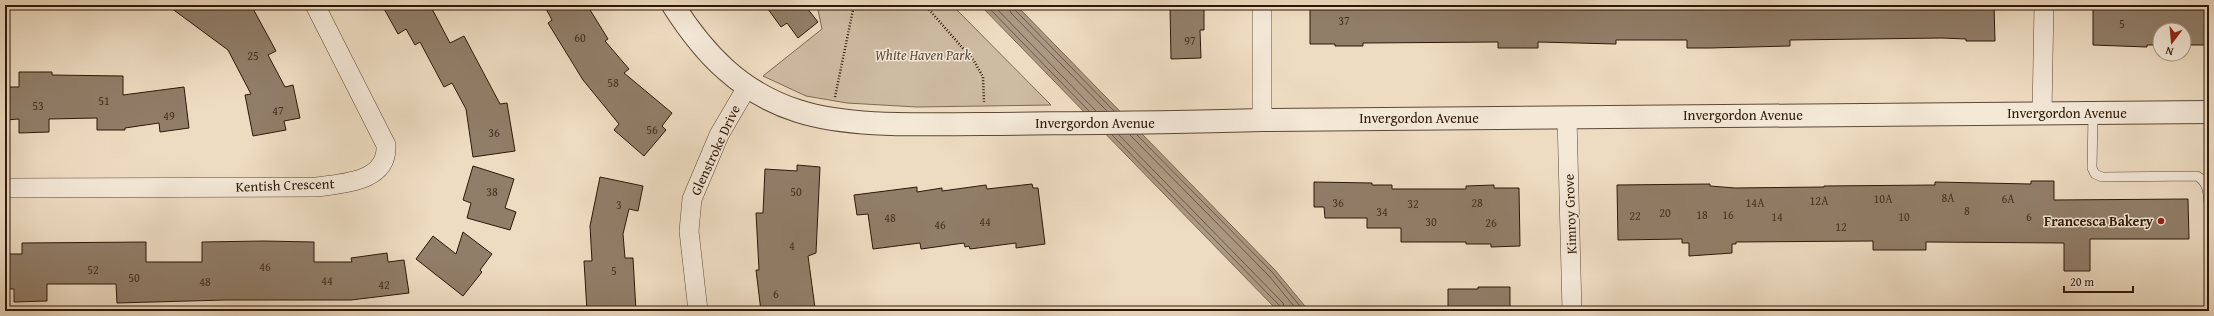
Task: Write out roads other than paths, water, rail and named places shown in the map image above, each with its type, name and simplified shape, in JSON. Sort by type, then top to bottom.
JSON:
[{"type":"street","name":"Kentish Crescent","points":[[5,188],[317,187],[361,180],[379,168],[387,155],[386,144],[315,5]]},
{"type":"street","name":"Invergordon Avenue","points":[[672,5],[705,51],[747,87],[798,112],[830,118],[891,124],[1074,124],[1262,120],[2209,112]]},
{"type":"street","points":[[1262,5],[1262,120]]},
{"type":"street","points":[[2042,113],[2044,5]]},
{"type":"street","name":"Glenstroke Drive","points":[[698,311],[689,231],[692,199],[719,135],[747,87]]},
{"type":"street","name":"Kimroy Grove","points":[[1567,117],[1572,311]]},
{"type":"lane","points":[[2093,114],[2092,168],[2095,174],[2102,177],[2197,176],[2202,178],[2207,188],[2209,204]]},
{"type":"water","points":[[980,5],[1016,5],[1275,270],[1309,311],[1278,311]]},
{"type":"place","name":"Francesca Bakery","points":[[2161,221]]},
{"type":"park label","name":"White Haven Park","points":[[923,55]]}]
